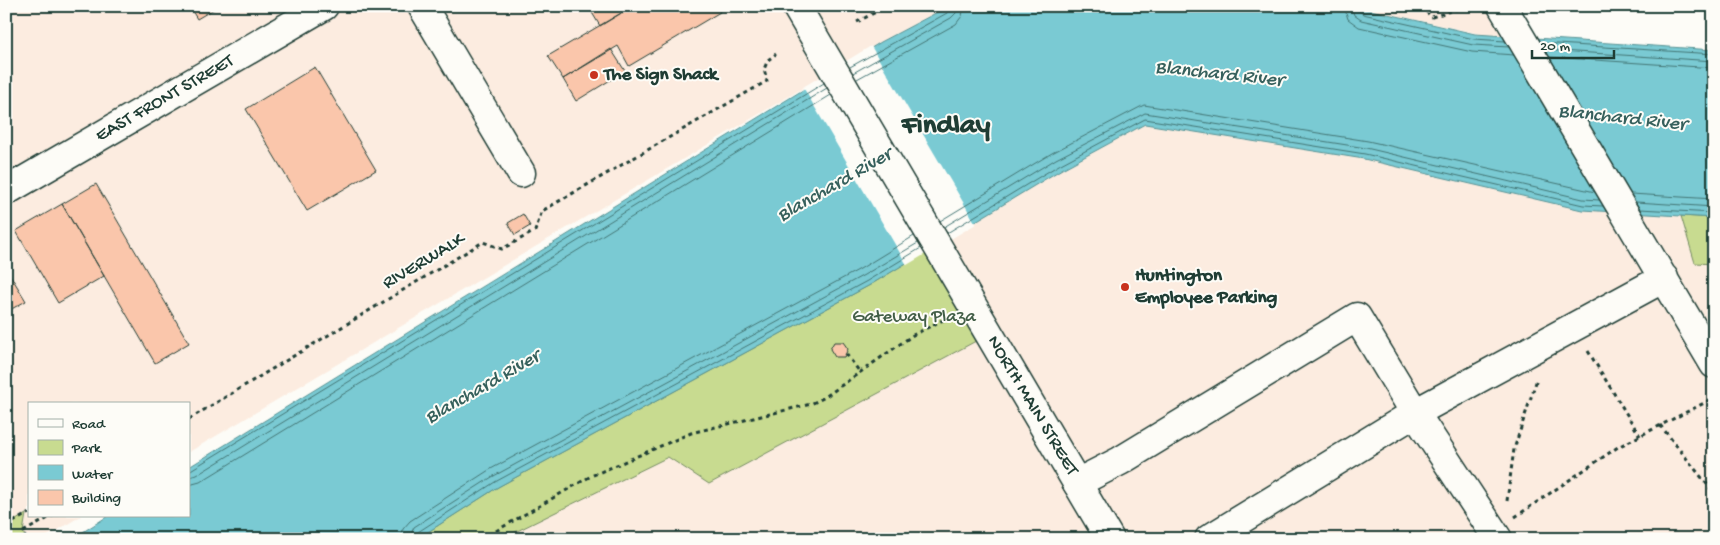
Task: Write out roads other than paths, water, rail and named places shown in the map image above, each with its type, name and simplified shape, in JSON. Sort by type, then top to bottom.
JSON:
[{"type":"main road","name":"EAST FRONT STREET","points":[[6,191],[324,6]]},
{"type":"main road","points":[[422,6],[520,173]]},
{"type":"main road","name":"NORTH MAIN STREET","points":[[796,6],[1110,539]]},
{"type":"main road","points":[[1513,10],[1658,269],[1714,364]]},
{"type":"main road","points":[[1209,539],[1415,413],[1574,327],[1658,269]]},
{"type":"main road","points":[[1077,483],[1120,461],[1357,317],[1415,413],[1499,532]]},
{"type":"water","name":"Blanchard River","points":[[949,6],[1353,6],[1475,34],[1714,50],[1714,218],[1582,210],[1364,159],[1145,124],[1062,169],[870,285],[498,487],[417,539],[72,539],[105,518],[190,518],[190,466],[881,42]]},
{"type":"place","name":"The Sign Shack","points":[[594,75]]},
{"type":"place","name":"Huntington Employee Parking","points":[[1125,287]]},
{"type":"district","name":"Findlay","points":[[946,127]]},
{"type":"park label","name":"Gateway Plaza","points":[[914,317]]}]
